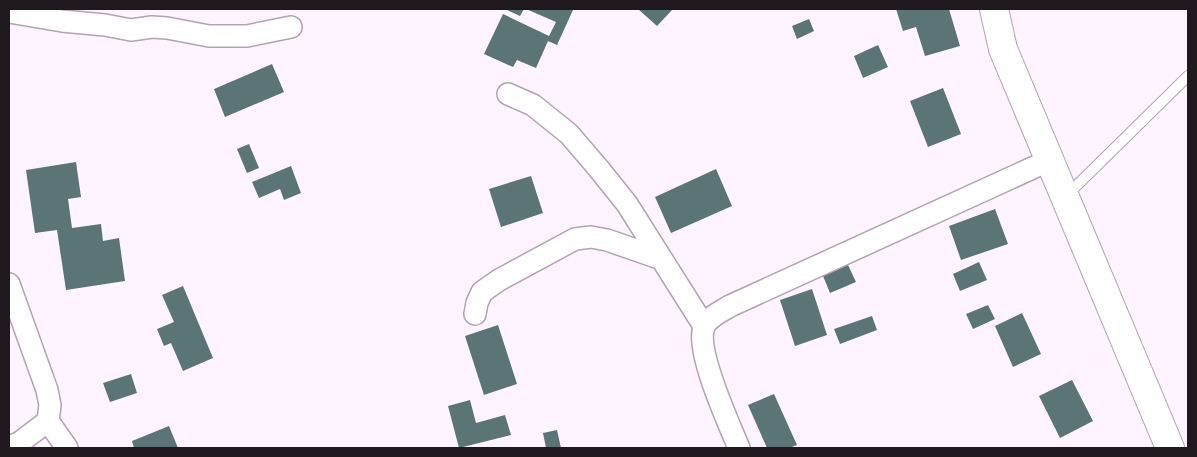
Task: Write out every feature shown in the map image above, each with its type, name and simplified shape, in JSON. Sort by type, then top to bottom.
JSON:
[{"type":"street","points":[[994,9],[1002,49],[1170,448]]},
{"type":"street","points":[[9,12],[62,22],[105,25],[131,30],[152,27],[166,28],[209,36],[247,36],[291,27]]},
{"type":"street","points":[[508,94],[533,105],[570,134],[599,168],[627,204],[704,326]]},
{"type":"street","points":[[739,448],[705,360],[701,340],[704,326],[718,313],[1050,160]]},
{"type":"street","points":[[475,314],[482,292],[499,280],[575,239],[591,237],[607,240],[660,258]]},
{"type":"street","points":[[9,284],[47,390],[50,405],[48,421],[67,448]]},
{"type":"street","points":[[9,447],[28,437],[48,421]]},
{"type":"lane","points":[[1064,197],[1188,76]]},
{"type":"building","points":[[505,9],[524,9],[520,16]]},
{"type":"building","points":[[526,9],[573,10],[557,45],[548,41],[536,68],[517,60],[513,67],[484,54],[503,14],[549,36],[556,22]]},
{"type":"building","points":[[638,9],[673,9],[657,26]]},
{"type":"building","points":[[896,9],[949,9],[960,46],[925,56],[916,27],[903,31]]},
{"type":"building","points":[[809,19],[814,31],[797,39],[792,26]]},
{"type":"building","points":[[878,45],[888,67],[863,78],[854,56]]},
{"type":"building","points":[[272,64],[284,92],[225,117],[214,89]]},
{"type":"building","points":[[943,88],[961,134],[928,147],[910,101]]},
{"type":"building","points":[[249,144],[259,168],[247,173],[237,149]]},
{"type":"building","points":[[76,162],[81,197],[68,199],[72,228],[101,224],[103,241],[119,238],[125,281],[66,290],[57,230],[35,233],[26,170]]},
{"type":"building","points":[[291,166],[301,193],[284,200],[280,189],[259,198],[252,182]]},
{"type":"building","points":[[716,169],[732,206],[671,233],[655,197]]},
{"type":"building","points":[[531,176],[543,213],[501,227],[489,189]]},
{"type":"building","points":[[995,209],[1008,244],[961,260],[949,226]]},
{"type":"building","points":[[979,262],[987,280],[960,291],[953,274]]},
{"type":"building","points":[[848,265],[856,282],[830,293],[823,276]]},
{"type":"building","points":[[183,286],[213,358],[183,371],[171,343],[164,346],[157,329],[174,322],[162,295]]},
{"type":"building","points":[[812,289],[827,335],[795,346],[780,300]]},
{"type":"building","points":[[988,305],[995,319],[973,329],[966,314]]},
{"type":"building","points":[[1022,313],[1041,354],[1013,367],[995,326]]},
{"type":"building","points":[[872,316],[877,330],[840,344],[834,329]]},
{"type":"building","points":[[498,325],[517,384],[484,395],[465,336]]},
{"type":"building","points":[[131,374],[137,393],[110,402],[103,383]]},
{"type":"building","points":[[1072,380],[1093,421],[1060,438],[1039,396]]},
{"type":"building","points":[[774,394],[797,445],[789,448],[767,448],[748,405]]},
{"type":"building","points":[[470,400],[476,423],[505,415],[511,435],[459,448],[448,406]]},
{"type":"building","points":[[169,426],[178,448],[134,448],[132,441]]},
{"type":"building","points":[[557,430],[561,448],[546,448],[543,433]]}]
